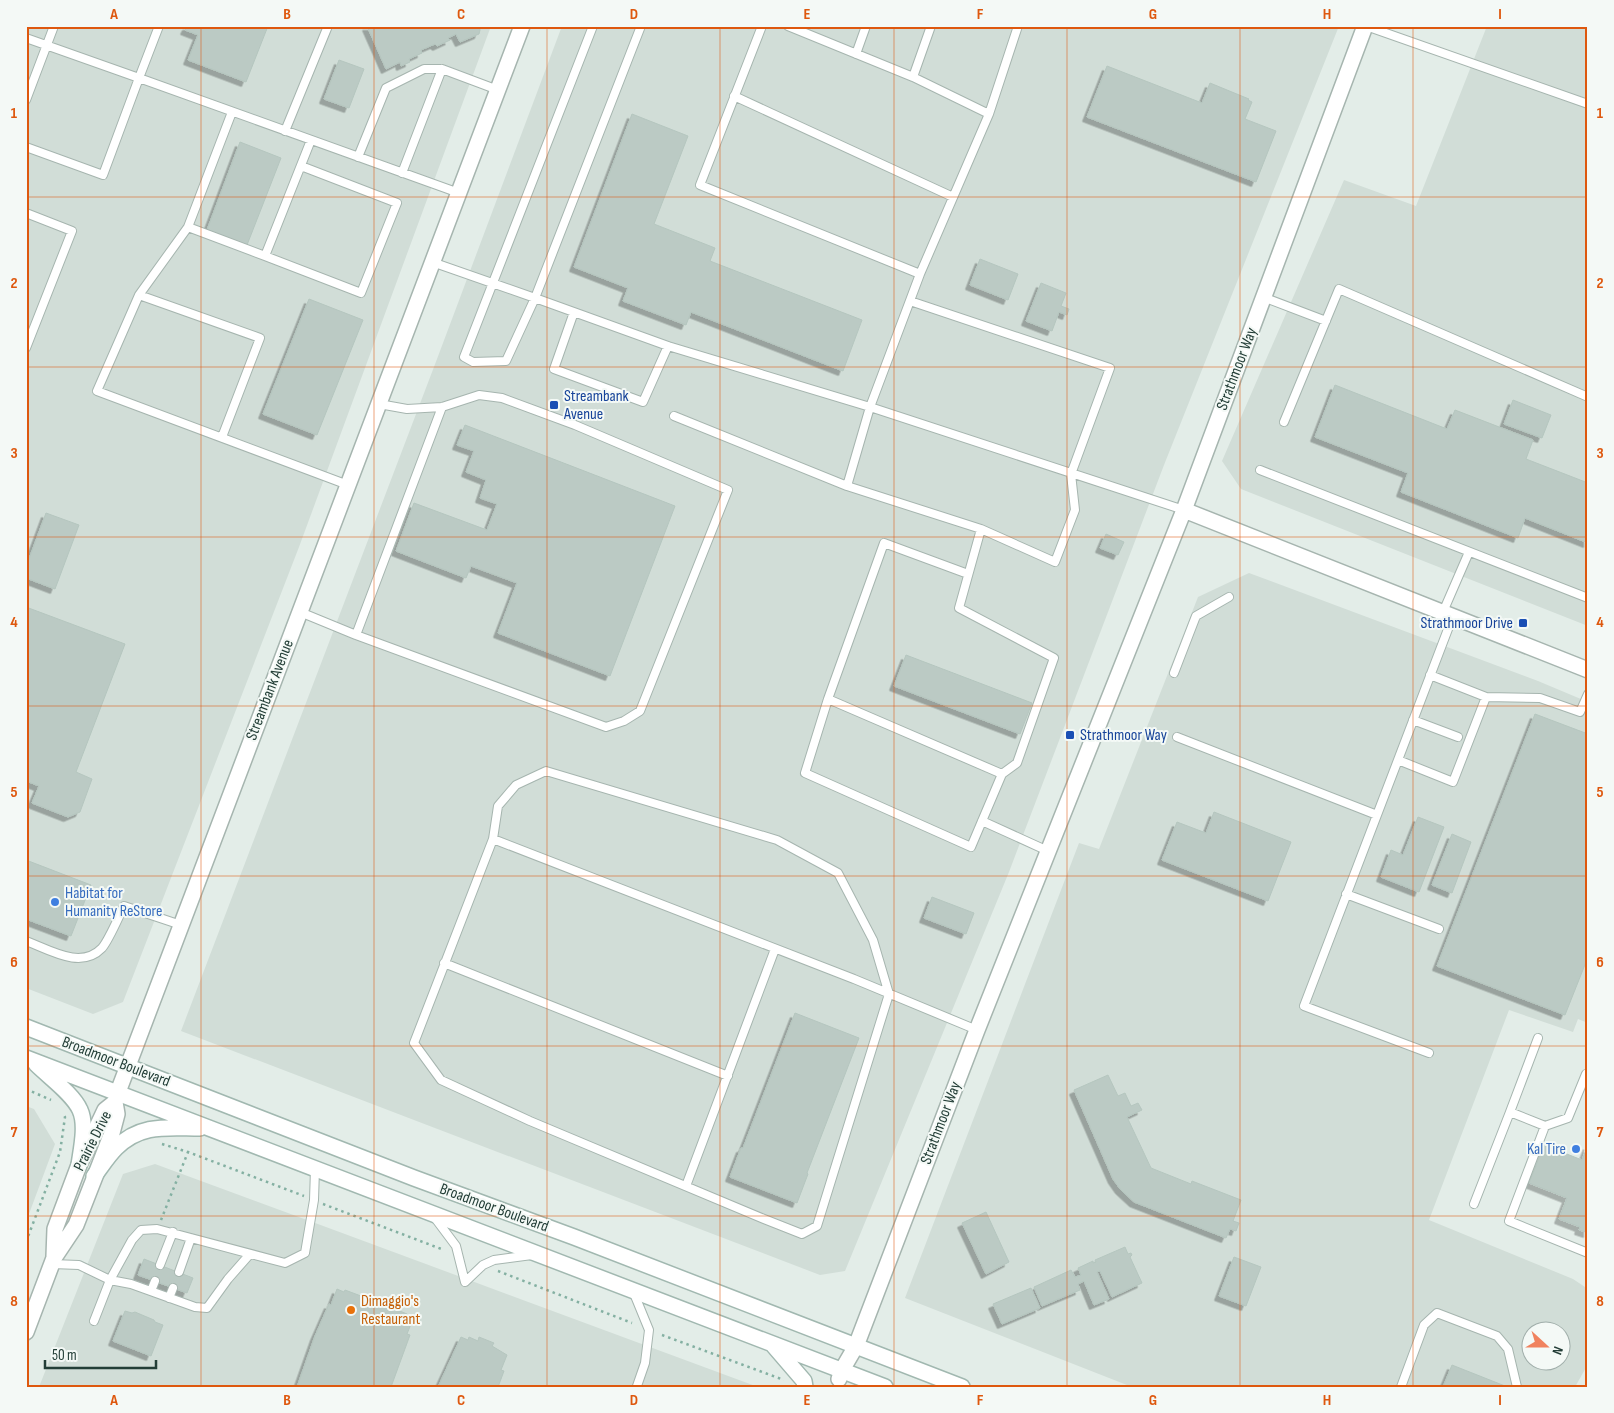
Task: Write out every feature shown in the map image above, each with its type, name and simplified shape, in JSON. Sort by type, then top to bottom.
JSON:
[{"type":"street","name":"Streambank Avenue","points":[[117,1097],[522,26]]},
{"type":"street","name":"Strathmoor Way","points":[[838,1380],[856,1346],[977,1030],[1184,510],[1366,26]]},
{"type":"street","points":[[1184,510],[1588,670]]},
{"type":"street","name":"Broadmoor Boulevard","points":[[26,1027],[414,1178],[962,1387]]},
{"type":"street","points":[[29,1059],[68,1095],[80,1111],[84,1132],[79,1166]]},
{"type":"street","name":"Broadmoor Boulevard","points":[[29,1059],[117,1097],[211,1128],[772,1344],[838,1380],[885,1387]]},
{"type":"street","name":"Prairie Drive","points":[[53,1261],[56,1230],[79,1166],[105,1110],[117,1097]]},
{"type":"street","name":"Prairie Drive","points":[[26,1332],[53,1261],[76,1225],[112,1133],[117,1114],[117,1097]]},
{"type":"street","points":[[94,1176],[116,1148],[135,1132],[155,1128],[211,1128]]},
{"type":"street","points":[[772,1344],[804,1381],[805,1387]]},
{"type":"lane","points":[[26,100],[54,26]]},
{"type":"lane","points":[[26,147],[103,176],[159,26]]},
{"type":"lane","points":[[285,131],[328,26]]},
{"type":"lane","points":[[593,26],[464,357],[473,362],[506,361],[535,298],[641,26]]},
{"type":"lane","points":[[762,26],[700,185],[920,274]]},
{"type":"lane","points":[[788,26],[913,77],[989,114]]},
{"type":"lane","points":[[856,54],[866,26]]},
{"type":"lane","points":[[913,77],[931,26]]},
{"type":"lane","points":[[847,486],[870,407],[920,274],[989,114],[1018,26]]},
{"type":"lane","points":[[1366,26],[1588,104]]},
{"type":"lane","points":[[26,38],[458,193]]},
{"type":"lane","points":[[358,157],[386,88],[424,69],[442,69],[498,90]]},
{"type":"lane","points":[[402,173],[442,69]]},
{"type":"lane","points":[[734,96],[953,197]]},
{"type":"lane","points":[[232,112],[188,228],[139,295],[97,391],[348,485]]},
{"type":"lane","points":[[265,256],[311,140]]},
{"type":"lane","points":[[188,228],[361,293],[397,203],[301,166]]},
{"type":"lane","points":[[26,213],[72,231],[26,348]]},
{"type":"lane","points":[[432,262],[668,346],[870,407],[1184,510]]},
{"type":"lane","points":[[1284,422],[1339,289],[1588,397]]},
{"type":"lane","points":[[139,295],[260,338],[222,438]]},
{"type":"lane","points":[[1263,297],[1326,321]]},
{"type":"lane","points":[[674,416],[847,486],[981,528],[1056,562],[1075,510],[1071,474],[1110,368],[910,301]]},
{"type":"lane","points":[[574,312],[554,370],[643,402],[668,346]]},
{"type":"lane","points":[[300,612],[356,635],[606,727],[624,722],[640,711],[728,490],[576,425],[502,398],[480,395],[442,408],[407,409],[379,404]]},
{"type":"lane","points":[[356,635],[442,408]]},
{"type":"lane","points":[[1260,470],[1588,598]]},
{"type":"lane","points":[[968,574],[884,544],[828,699],[805,773],[971,847],[1002,774],[1018,764],[1054,658],[959,608],[981,528]]},
{"type":"lane","points":[[1430,1053],[1304,1006],[1430,675],[1469,552]]},
{"type":"lane","points":[[1174,673],[1196,616],[1229,596]]},
{"type":"lane","points":[[1430,675],[1486,696],[1540,698],[1580,712],[1588,694]]},
{"type":"lane","points":[[1398,760],[1453,782],[1486,696]]},
{"type":"lane","points":[[828,699],[1002,774]]},
{"type":"lane","points":[[1413,720],[1458,737]]},
{"type":"lane","points":[[1177,737],[1377,815]]},
{"type":"lane","points":[[546,771],[778,840],[838,873],[873,940],[889,994],[817,1226],[802,1234],[530,1121],[441,1080],[414,1042],[492,838],[498,806],[516,786],[546,771]]},
{"type":"lane","points":[[982,821],[1048,851]]},
{"type":"lane","points":[[492,838],[977,1030]]},
{"type":"lane","points":[[1346,894],[1439,930]]},
{"type":"lane","points":[[26,941],[70,958],[87,958],[103,947],[124,906],[181,925]]},
{"type":"lane","points":[[686,1186],[775,949]]},
{"type":"lane","points":[[444,963],[728,1076]]},
{"type":"lane","points":[[1474,1204],[1538,1038]]},
{"type":"lane","points":[[1510,1112],[1545,1126],[1568,1118],[1586,1074],[1588,1074]]},
{"type":"lane","points":[[1545,1126],[1509,1221],[1588,1253]]},
{"type":"lane","points":[[94,1320],[110,1280],[132,1240],[142,1230],[157,1229],[173,1232],[285,1263],[306,1253],[314,1200],[315,1169]]},
{"type":"lane","points":[[430,1212],[456,1246],[465,1282],[483,1265],[494,1260],[540,1254]]},
{"type":"lane","points":[[160,1265],[173,1232]]},
{"type":"lane","points":[[179,1272],[191,1238]]},
{"type":"lane","points":[[53,1261],[78,1265],[110,1280],[131,1284],[195,1307],[207,1308],[228,1279],[250,1254]]},
{"type":"lane","points":[[151,1291],[155,1281]]},
{"type":"lane","points":[[169,1298],[173,1288]]},
{"type":"lane","points":[[633,1291],[649,1330],[645,1363],[637,1386]]},
{"type":"lane","points":[[1401,1387],[1424,1325],[1437,1312],[1497,1336],[1508,1349],[1517,1387]]},
{"type":"path","points":[[26,1089],[48,1097],[54,1102]]},
{"type":"path","points":[[26,1242],[60,1152],[65,1117],[60,1106]]},
{"type":"path","points":[[158,1144],[169,1145],[298,1194]]},
{"type":"path","points":[[157,1229],[188,1152]]},
{"type":"path","points":[[329,1206],[449,1251]]},
{"type":"path","points":[[494,1269],[632,1323]]},
{"type":"path","points":[[662,1335],[785,1381]]},
{"type":"shaded area","points":[[26,26],[491,26],[299,547],[123,1002],[93,1014],[26,988]]},
{"type":"shaded area","points":[[562,26],[1339,26],[1164,465],[1009,872],[845,1271],[820,1275],[181,1031]]},
{"type":"shaded area","points":[[1487,26],[1588,26],[1588,626],[1241,489],[1222,461],[1344,180],[1416,206]]},
{"type":"shaded area","points":[[1249,573],[1538,681],[1588,702],[1588,1023],[1578,1019],[1573,1032],[1509,1010],[1429,1220],[1573,1279],[1588,1289],[1588,1364],[1575,1387],[1132,1387],[905,1298],[1079,843],[1099,849],[1198,597]]},
{"type":"shaded area","points":[[26,1106],[34,1109],[55,1144],[26,1222]]},
{"type":"shaded area","points":[[155,1164],[758,1387],[39,1387],[123,1174]]},
{"type":"building","points":[[187,26],[268,26],[246,82],[188,60],[198,35],[185,30]]},
{"type":"building","points":[[367,26],[479,26],[480,30],[479,34],[460,42],[456,34],[448,38],[450,40],[437,46],[435,44],[421,50],[422,53],[409,59],[410,62],[401,66],[400,62],[386,69]]},
{"type":"building","points":[[339,60],[364,69],[349,108],[324,99]]},
{"type":"building","points":[[1107,66],[1202,103],[1210,83],[1249,99],[1252,102],[1245,119],[1276,131],[1256,182],[1087,117]]},
{"type":"building","points":[[632,114],[688,136],[654,224],[715,248],[710,261],[862,320],[843,371],[691,312],[686,325],[623,301],[628,288],[574,267]]},
{"type":"building","points":[[240,142],[281,158],[247,245],[207,230]]},
{"type":"building","points":[[980,259],[1018,274],[1008,300],[970,285]]},
{"type":"building","points":[[1041,283],[1066,293],[1061,306],[1069,309],[1067,315],[1059,312],[1052,331],[1026,321]]},
{"type":"building","points":[[309,299],[363,320],[317,435],[263,414]]},
{"type":"building","points":[[1335,385],[1447,429],[1455,410],[1533,440],[1526,459],[1588,483],[1588,543],[1525,518],[1518,538],[1401,492],[1408,473],[1315,437]]},
{"type":"building","points":[[1513,400],[1551,415],[1542,438],[1504,424]]},
{"type":"building","points":[[465,425],[675,506],[610,676],[498,633],[517,583],[471,566],[466,578],[396,551],[414,503],[487,530],[497,504],[480,498],[486,480],[466,472],[474,451],[457,445]]},
{"type":"building","points":[[46,513],[79,525],[55,589],[26,578],[26,567]]},
{"type":"building","points":[[1106,534],[1124,542],[1118,555],[1100,548]]},
{"type":"building","points":[[26,607],[125,644],[76,772],[92,779],[80,812],[68,817],[32,803],[39,786],[26,781]]},
{"type":"building","points":[[906,655],[1032,703],[1020,734],[894,686]]},
{"type":"building","points":[[1535,714],[1588,734],[1588,957],[1565,1015],[1437,966]]},
{"type":"building","points":[[1214,812],[1291,842],[1268,901],[1162,860],[1177,822],[1206,833]]},
{"type":"building","points":[[1418,817],[1444,827],[1419,892],[1381,877],[1391,850],[1403,855]]},
{"type":"building","points":[[1452,834],[1471,842],[1452,893],[1432,885]]},
{"type":"building","name":"Habitat for Humanity ReStore","points":[[26,860],[91,885],[71,936],[26,919]]},
{"type":"building","points":[[932,897],[974,913],[966,934],[924,918]]},
{"type":"building","points":[[795,1013],[859,1038],[797,1203],[730,1177]]},
{"type":"building","points":[[1108,1075],[1118,1096],[1125,1093],[1131,1106],[1138,1103],[1142,1110],[1127,1117],[1151,1168],[1191,1184],[1192,1181],[1241,1200],[1233,1221],[1239,1223],[1236,1231],[1230,1229],[1226,1238],[1134,1202],[1120,1189],[1113,1179],[1074,1090]]},
{"type":"building","points":[[1544,1145],[1582,1160],[1588,1145],[1588,1233],[1579,1230],[1580,1227],[1559,1219],[1567,1198],[1529,1183]]},
{"type":"building","points":[[986,1212],[1009,1262],[986,1274],[962,1223]]},
{"type":"building","points":[[1125,1247],[1128,1254],[1131,1253],[1132,1255],[1130,1257],[1142,1283],[1112,1297],[1100,1271],[1097,1272],[1109,1299],[1094,1305],[1084,1281],[1078,1284],[1080,1290],[1042,1306],[1034,1287],[1071,1270],[1075,1277],[1081,1275],[1078,1268],[1093,1261],[1093,1263],[1096,1262],[1095,1260]]},
{"type":"building","points":[[1234,1257],[1261,1267],[1246,1306],[1219,1296]]},
{"type":"building","points":[[144,1259],[193,1278],[187,1293],[138,1275]]},
{"type":"building","points":[[1031,1288],[1040,1308],[1002,1324],[993,1304]]},
{"type":"building","points":[[337,1289],[369,1299],[370,1295],[384,1300],[383,1304],[407,1314],[406,1316],[413,1319],[407,1334],[410,1335],[391,1387],[297,1387],[315,1336]]},
{"type":"building","points":[[125,1311],[135,1312],[163,1325],[151,1356],[113,1341]]},
{"type":"building","points":[[461,1337],[468,1340],[469,1337],[478,1341],[479,1337],[494,1343],[492,1346],[507,1355],[501,1370],[504,1371],[498,1387],[438,1387]]},
{"type":"building","points":[[1452,1365],[1505,1386],[1505,1387],[1443,1387]]},
{"type":"place","name":"Streambank Avenue","points":[[554,405]]},
{"type":"place","name":"Strathmoor Drive","points":[[1523,623]]},
{"type":"place","name":"Strathmoor Way","points":[[1070,735]]},
{"type":"place","name":"Habitat for Humanity ReStore","points":[[55,902]]},
{"type":"place","name":"Kal Tire","points":[[1576,1149]]},
{"type":"place","name":"Dimaggio's Restaurant","points":[[351,1310]]}]
